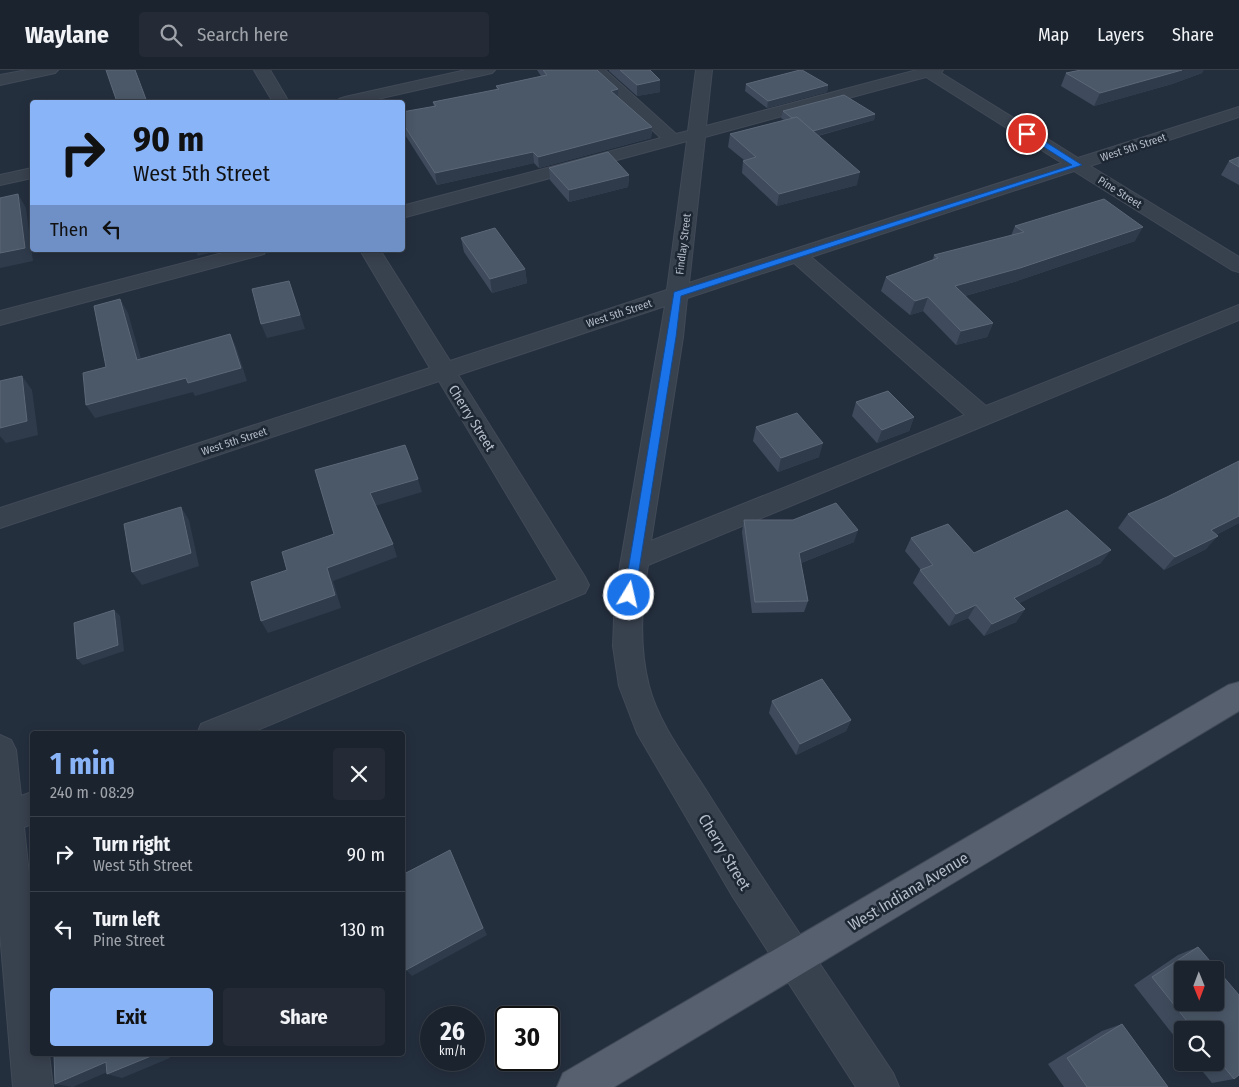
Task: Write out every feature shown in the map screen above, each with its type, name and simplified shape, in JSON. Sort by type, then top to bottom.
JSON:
[{"type":"main road","name":"West Indiana Avenue","points":[[577,1087],[1239,695]]},
{"type":"street","points":[[0,80],[50,70]]},
{"type":"street","points":[[262,70],[280,100]]},
{"type":"street","points":[[354,100],[487,70]]},
{"type":"street","points":[[596,70],[673,140]]},
{"type":"street","name":"Findlay Street","points":[[629,595],[672,337],[704,70]]},
{"type":"street","points":[[405,211],[929,71]]},
{"type":"street","name":"Pine Street","points":[[929,71],[1239,266]]},
{"type":"street","name":"West 5th Street","points":[[0,518],[796,255],[1239,112]]},
{"type":"street","points":[[0,180],[30,173]]},
{"type":"street","points":[[0,318],[249,252]]},
{"type":"street","name":"Cherry Street","points":[[219,731],[575,585],[371,252]]},
{"type":"street","points":[[796,255],[982,416]]},
{"type":"street","points":[[635,559],[1239,312]]},
{"type":"street","name":"Cherry Street","points":[[629,595],[628,646],[634,686],[648,724],[744,885],[795,958],[879,1087]]},
{"type":"street","points":[[0,750],[13,816],[30,1046]]},
{"type":"street","points":[[31,1056],[33,1087]]},
{"type":"building","points":[[106,70],[135,70],[146,100],[116,100]]},
{"type":"building","points":[[543,70],[597,70],[618,89],[611,91],[652,127],[538,157],[533,152],[435,173],[405,127],[405,111],[436,106],[433,102],[499,89],[496,86],[547,75]]},
{"type":"building","points":[[620,70],[650,70],[660,80],[637,85]]},
{"type":"building","points":[[800,70],[828,85],[768,101],[746,84]]},
{"type":"building","points":[[1081,70],[1182,70],[1100,93],[1066,73]]},
{"type":"building","points":[[844,95],[875,114],[813,131],[797,117],[792,118],[783,111]]},
{"type":"building","points":[[797,117],[860,172],[779,194],[743,161],[756,157],[730,134]]},
{"type":"building","points":[[608,152],[629,175],[569,190],[549,168]]},
{"type":"building","points":[[1239,157],[1239,167],[1229,161]]},
{"type":"building","points":[[18,194],[25,248],[0,253],[0,198]]},
{"type":"building","points":[[1104,199],[1143,227],[1020,268],[955,286],[993,323],[961,331],[928,297],[915,301],[886,277],[938,258],[934,255],[1024,232],[1015,226]]},
{"type":"building","points":[[495,228],[525,269],[490,279],[461,238]]},
{"type":"building","points":[[289,281],[300,315],[261,324],[252,289]]},
{"type":"building","points":[[120,299],[137,360],[230,334],[241,368],[188,383],[186,378],[86,405],[83,373],[106,367],[94,306]]},
{"type":"building","points":[[22,376],[27,421],[0,428],[0,381]]},
{"type":"building","points":[[888,391],[914,417],[882,430],[856,402]]},
{"type":"building","points":[[797,413],[823,443],[781,458],[756,427]]},
{"type":"building","points":[[405,445],[418,479],[370,493],[393,544],[327,568],[335,595],[261,621],[251,582],[287,570],[282,552],[334,534],[315,470]]},
{"type":"building","points":[[1239,461],[1239,516],[1211,530],[1218,536],[1175,557],[1128,514],[1167,497]]},
{"type":"building","points":[[836,503],[858,530],[799,553],[808,601],[755,602],[744,520],[793,520]]},
{"type":"building","points":[[181,507],[191,553],[132,572],[124,524]]},
{"type":"building","points":[[1067,510],[1111,550],[1014,598],[1025,609],[992,624],[976,605],[956,614],[920,570],[933,565],[911,538],[948,524],[974,553]]},
{"type":"building","points":[[114,610],[118,645],[77,659],[74,623]]},
{"type":"building","points":[[822,679],[851,720],[800,744],[772,701]]},
{"type":"building","points":[[450,850],[483,928],[406,970],[405,968],[405,873]]},
{"type":"building","points":[[1198,947],[1210,961],[1177,961]]},
{"type":"building","points":[[1174,963],[1174,1005],[1152,977]]},
{"type":"building","points":[[1224,977],[1239,995],[1239,1075],[1234,1079],[1224,1067],[1224,1021],[1187,1021],[1179,1011],[1224,1011]]},
{"type":"building","points":[[1122,1024],[1168,1087],[1087,1087],[1067,1058]]},
{"type":"building","points":[[54,1056],[151,1056],[107,1074],[106,1062],[55,1084]]},
{"type":"route","points":[[629,595],[672,337],[677,294],[1078,165],[1027,134]]}]
